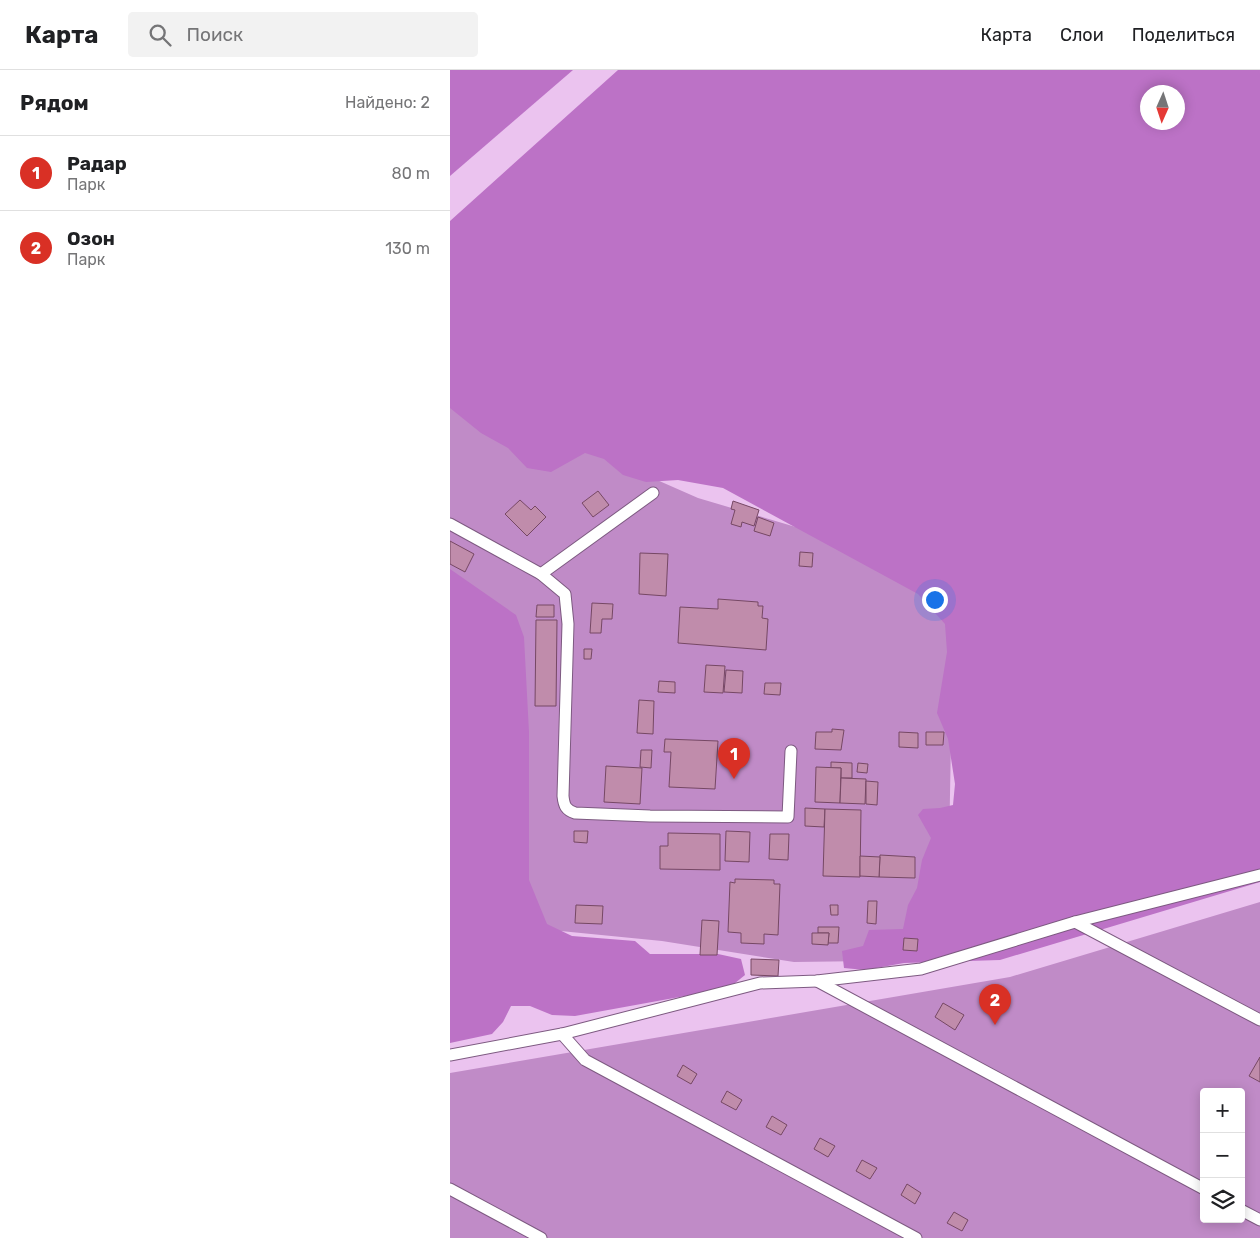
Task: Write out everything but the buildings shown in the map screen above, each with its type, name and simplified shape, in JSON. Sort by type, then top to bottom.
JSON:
[{"type":"lane","points":[[541,574],[652,493]]},
{"type":"lane","points":[[450,524],[541,574],[565,594],[568,624],[563,796],[564,805],[569,810],[576,813],[650,816],[788,817],[791,751]]},
{"type":"lane","points":[[450,1055],[562,1034],[760,983],[816,981],[920,969],[1075,922],[1260,875]]},
{"type":"lane","points":[[1075,922],[1260,1020]]},
{"type":"lane","points":[[816,981],[1200,1188]]},
{"type":"lane","points":[[562,1034],[585,1060],[916,1238]]},
{"type":"lane","points":[[450,1189],[541,1238]]},
{"type":"lane","points":[[1245,1212],[1260,1220]]},
{"type":"shaded area","points":[[450,70],[573,70],[450,176]]},
{"type":"shaded area","points":[[618,70],[1260,70],[1260,882],[1000,960],[904,963],[865,970],[844,968],[842,951],[863,946],[869,930],[903,929],[908,905],[917,888],[922,860],[931,838],[918,815],[923,809],[953,805],[955,784],[948,739],[937,713],[947,652],[945,624],[918,594],[723,488],[678,480],[646,482],[623,475],[604,459],[585,453],[551,472],[527,468],[508,448],[481,433],[450,408],[450,221]]},
{"type":"shaded area","points":[[450,389],[698,498],[954,574],[947,960],[794,962],[662,941],[520,927],[450,598]]},
{"type":"shaded area","points":[[450,569],[516,615],[524,637],[529,732],[529,880],[547,924],[572,936],[635,941],[650,954],[718,954],[741,959],[745,975],[729,988],[575,1016],[552,1015],[530,1006],[511,1006],[503,1022],[492,1034],[450,1043]]},
{"type":"shaded area","points":[[1260,902],[1260,1238],[450,1238],[450,1073],[1010,977]]},
{"type":"place","name":"Радар","points":[[734,779]]},
{"type":"place","name":"Озон","points":[[995,1025]]}]
